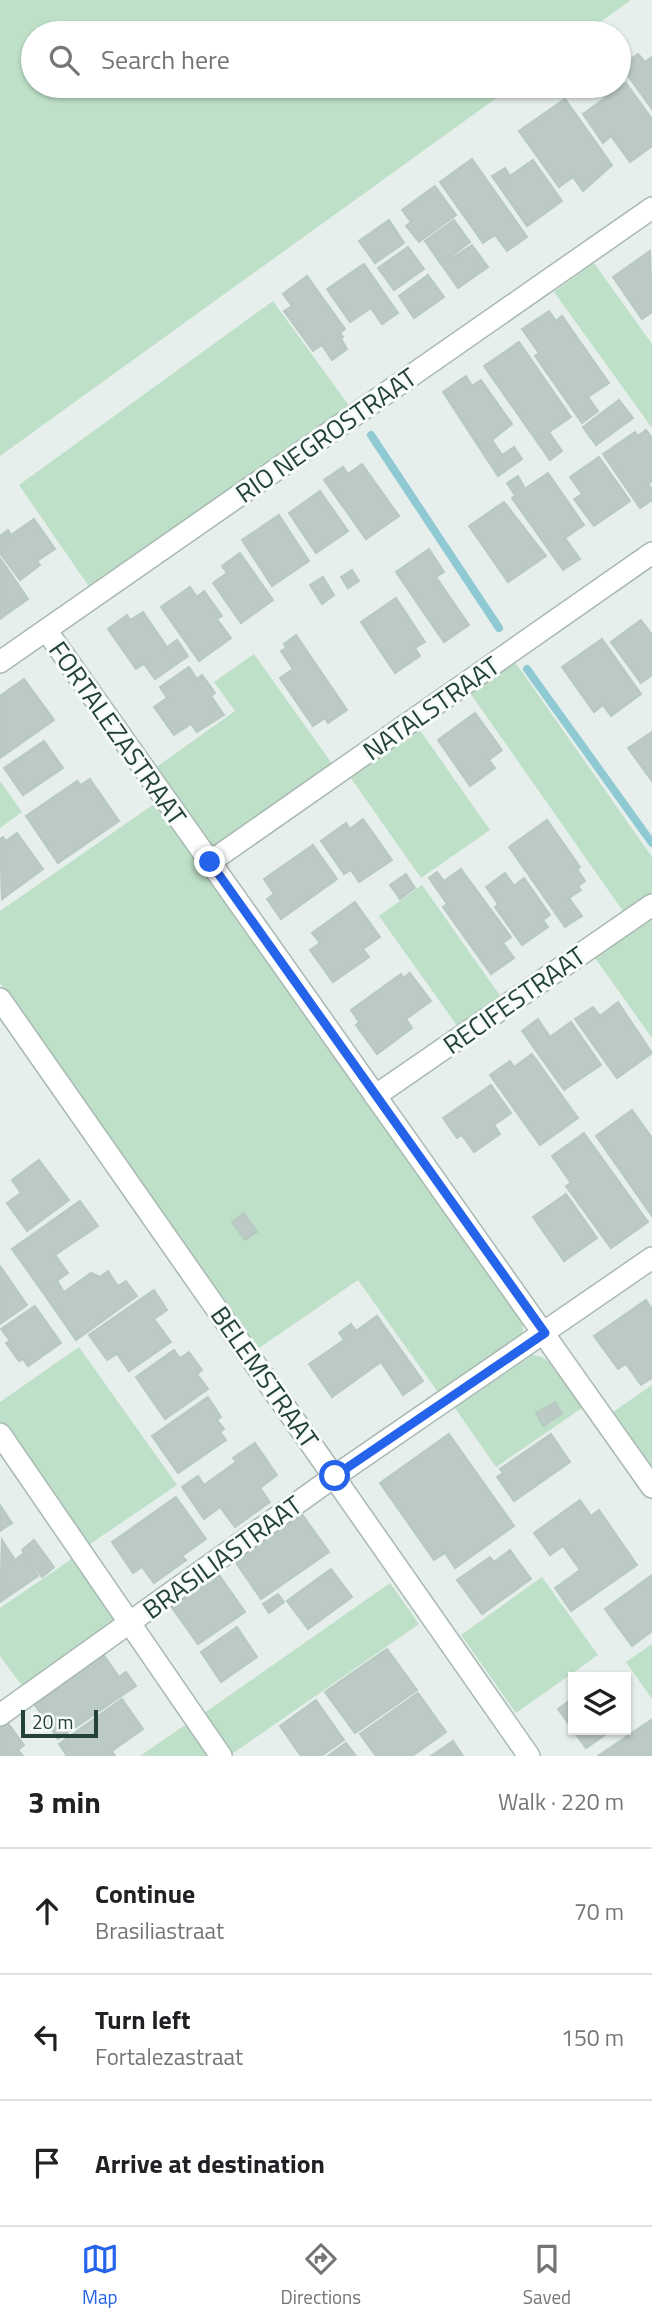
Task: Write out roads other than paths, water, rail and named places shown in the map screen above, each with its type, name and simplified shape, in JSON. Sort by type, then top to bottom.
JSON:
[{"type":"street","name":"RIO NEGROSTRAAT","points":[[0,662],[652,208]]},
{"type":"street","name":"NATALSTRAAT","points":[[210,862],[652,554]]},
{"type":"street","name":"FORTALEZASTRAAT","points":[[46,630],[652,1487]]},
{"type":"street","name":"RECIFESTRAAT","points":[[375,1096],[652,905]]},
{"type":"street","name":"BELEMSTRAAT","points":[[1,1001],[529,1756]]},
{"type":"street","name":"BRASILIASTRAAT","points":[[0,1715],[335,1476],[652,1258]]},
{"type":"street","points":[[0,1434],[221,1756]]},
{"type":"waterway","points":[[371,435],[499,628]]},
{"type":"waterway","points":[[527,669],[652,843]]}]
